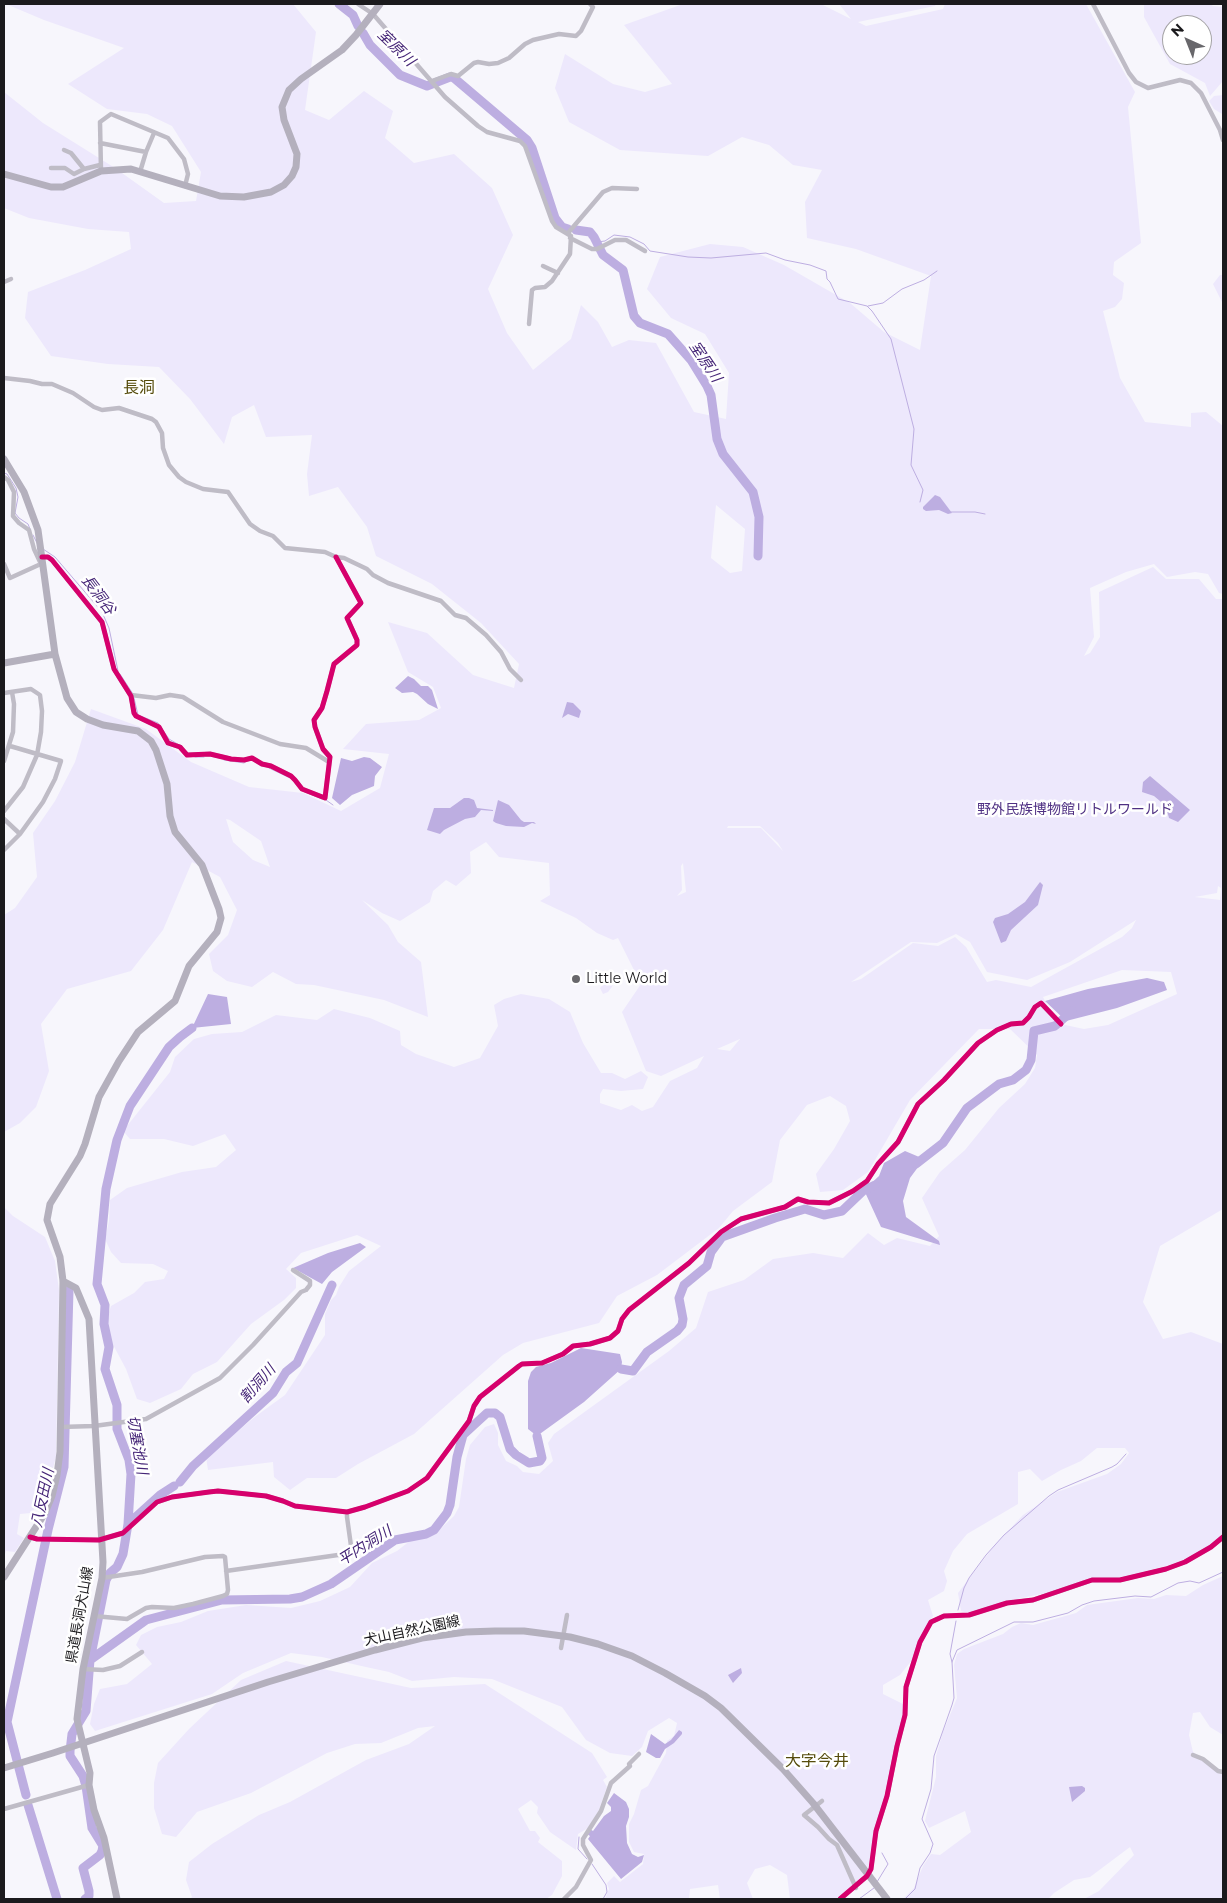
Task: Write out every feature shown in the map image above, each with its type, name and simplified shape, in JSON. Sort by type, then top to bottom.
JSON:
[{"type":"main road","points":[[4,174],[51,188],[63,187],[101,168],[118,168],[140,172],[213,195],[232,198],[271,192],[284,185],[292,176],[298,154],[284,120],[282,107],[284,98],[289,90],[301,79],[342,50],[380,4]]},
{"type":"main road","points":[[4,459],[24,492],[32,510],[42,556],[55,654],[67,698],[76,712],[87,719],[103,725],[138,731],[151,741],[156,750],[167,784],[170,816],[176,834],[202,865],[219,909],[220,925],[189,966],[175,1001],[138,1032],[119,1060],[99,1097],[80,1156],[50,1204],[47,1220],[62,1264],[64,1281],[63,1427],[59,1464],[54,1488],[45,1513],[4,1578]]},
{"type":"main road","points":[[4,663],[55,654]]},
{"type":"main road","name":"県道長洞犬山線","points":[[64,1281],[75,1286],[89,1319],[101,1539],[102,1578],[97,1617],[83,1669],[77,1719],[90,1773],[86,1786],[104,1838],[117,1899]]},
{"type":"main road","name":"犬山自然公園線","points":[[4,1768],[304,1671],[422,1638],[466,1632],[495,1631],[524,1631],[570,1637],[598,1644],[632,1656],[665,1673],[715,1704],[737,1722],[813,1803],[888,1899]]},
{"type":"street","points":[[358,4],[373,14],[445,97],[483,129],[520,141],[525,146],[552,221],[556,227],[592,249],[597,249],[620,239],[637,245],[645,251]]},
{"type":"street","points":[[432,82],[451,74],[458,76],[474,63],[498,63],[533,40],[559,34],[576,36],[581,31],[593,7],[590,4]]},
{"type":"street","points":[[1093,4],[1129,73],[1136,82],[1148,88],[1180,80],[1191,83],[1201,93],[1220,130],[1223,140]]},
{"type":"street","points":[[51,168],[65,168],[74,174],[84,169],[101,168],[100,122],[111,114],[168,138],[184,159],[188,174],[185,186]]},
{"type":"street","points":[[140,172],[154,133]]},
{"type":"street","points":[[100,143],[146,152]]},
{"type":"street","points":[[64,150],[70,153],[84,169]]},
{"type":"street","points":[[529,324],[532,290],[545,287],[558,273],[570,254],[569,236],[603,192],[612,188],[637,189]]},
{"type":"street","points":[[543,266],[558,273]]},
{"type":"street","points":[[4,282],[11,279]]},
{"type":"street","points":[[4,378],[52,384],[73,393],[94,408],[102,410],[118,408],[152,418],[162,433],[166,457],[179,477],[193,486],[228,492],[250,524],[260,531],[273,536],[285,548],[325,552],[344,558],[367,569],[373,575],[388,583],[441,601],[455,615],[466,618],[486,634],[501,652],[510,669],[521,680]]},
{"type":"street","points":[[4,476],[14,492],[14,516],[29,530],[34,549],[42,556],[52,560],[102,622],[114,669],[133,695],[134,714],[159,727],[168,743],[180,747],[187,755],[210,754],[244,760],[252,758],[291,776],[302,789],[325,798],[330,757],[323,749],[314,720],[324,700],[334,664],[357,645],[357,640],[347,618],[361,603],[336,557]]},
{"type":"street","points":[[4,564],[10,578],[42,556]]},
{"type":"street","points":[[4,693],[31,688],[40,695],[41,732],[37,755],[22,787],[4,811]]},
{"type":"street","points":[[4,761],[13,732],[14,704],[12,692]]},
{"type":"street","points":[[133,695],[156,698],[170,695],[183,697],[227,723],[280,744],[306,748],[329,762]]},
{"type":"street","points":[[4,850],[20,834],[43,802],[55,779],[61,761],[10,746]]},
{"type":"street","points":[[4,819],[20,834]]},
{"type":"street","points":[[30,1536],[47,1539],[101,1539],[123,1533],[157,1502],[172,1497],[218,1491],[276,1498],[294,1506],[348,1512],[389,1499],[420,1484],[427,1478],[469,1422],[474,1406],[486,1391],[522,1364],[542,1363],[563,1354],[573,1346],[590,1344],[610,1338],[618,1331],[622,1319],[628,1310],[688,1263],[731,1225],[741,1219],[786,1207],[798,1199],[808,1202],[829,1203],[867,1181],[878,1164],[898,1142],[918,1104],[956,1068],[965,1055],[997,1030],[1011,1024],[1023,1023],[1030,1017],[1035,1007],[1041,1003],[1059,1022]]},
{"type":"street","points":[[63,1427],[94,1426],[146,1419],[220,1378],[301,1292],[310,1285],[310,1281],[293,1270]]},
{"type":"street","points":[[226,1571],[352,1553],[348,1512]]},
{"type":"street","points":[[840,1899],[856,1888],[871,1869],[876,1832],[887,1796],[905,1715],[906,1686],[920,1642],[931,1622],[944,1616],[969,1615],[1007,1603],[1033,1600],[1092,1580],[1120,1580],[1166,1569],[1185,1562],[1223,1538]]},
{"type":"street","points":[[97,1617],[127,1620],[146,1608],[174,1608],[223,1596],[227,1594],[228,1590],[225,1557],[223,1556],[205,1557],[102,1578]]},
{"type":"street","points":[[561,1648],[567,1615]]},
{"type":"street","points":[[83,1669],[92,1670],[120,1666],[142,1652]]},
{"type":"street","points":[[564,1899],[576,1887],[591,1860],[583,1845],[583,1839],[601,1811],[611,1783],[630,1766],[629,1764],[639,1754]]},
{"type":"street","points":[[1193,1755],[1203,1759],[1218,1771],[1223,1772]]},
{"type":"street","points":[[4,1809],[86,1786]]},
{"type":"street","points":[[822,1801],[804,1815],[829,1840],[837,1844],[856,1888]]},
{"type":"green space","name":"野外民族博物館リトルワールド","points":[[6,4],[293,4],[316,32],[305,110],[329,120],[364,91],[393,111],[385,138],[414,163],[454,154],[492,188],[513,235],[488,289],[507,333],[533,370],[571,339],[581,305],[598,322],[612,347],[629,340],[656,343],[694,412],[726,419],[729,373],[705,334],[671,318],[647,289],[660,257],[710,244],[743,247],[784,265],[850,303],[884,332],[920,350],[931,276],[856,249],[807,238],[805,202],[822,170],[793,165],[769,145],[742,137],[708,156],[620,150],[569,122],[555,88],[565,54],[613,84],[645,92],[672,84],[624,25],[683,4],[821,4],[851,19],[839,4],[936,4],[935,6],[858,22],[866,26],[943,9],[945,4],[1086,4],[1135,92],[1128,107],[1141,243],[1114,262],[1113,275],[1124,283],[1122,299],[1115,307],[1103,311],[1120,378],[1145,422],[1191,427],[1191,413],[1206,412],[1223,426],[1223,594],[1219,593],[1208,574],[1195,572],[1167,577],[1154,564],[1126,572],[1090,588],[1094,637],[1084,656],[1090,653],[1100,637],[1099,592],[1153,567],[1166,579],[1199,579],[1216,599],[1223,599],[1223,1209],[1160,1246],[1143,1302],[1163,1339],[1191,1332],[1223,1344],[1223,1535],[1209,1546],[1180,1562],[1121,1578],[1091,1578],[1051,1592],[1007,1601],[968,1613],[961,1611],[958,1593],[994,1546],[1023,1515],[1057,1492],[1107,1474],[1121,1464],[1129,1453],[1125,1448],[1097,1448],[1081,1461],[1042,1481],[1030,1469],[1018,1472],[1018,1504],[967,1534],[953,1551],[944,1571],[947,1581],[944,1591],[928,1600],[933,1616],[921,1635],[912,1660],[900,1675],[883,1685],[883,1694],[903,1704],[903,1716],[874,1832],[869,1865],[858,1883],[837,1899],[790,1899],[787,1875],[770,1865],[755,1869],[747,1883],[753,1899],[720,1899],[718,1885],[690,1889],[689,1899],[605,1899],[609,1889],[607,1883],[614,1876],[620,1882],[643,1864],[644,1854],[634,1852],[629,1842],[629,1824],[641,1790],[648,1786],[666,1753],[667,1741],[674,1736],[677,1723],[669,1718],[648,1731],[642,1747],[632,1756],[610,1753],[586,1740],[562,1707],[492,1679],[454,1677],[412,1681],[389,1672],[322,1657],[291,1653],[243,1673],[212,1694],[95,1731],[90,1724],[94,1704],[100,1689],[127,1684],[152,1664],[136,1645],[141,1635],[157,1627],[181,1622],[208,1611],[246,1605],[291,1608],[320,1601],[350,1587],[372,1563],[397,1551],[411,1540],[436,1533],[454,1516],[459,1507],[470,1445],[485,1427],[494,1424],[498,1433],[498,1445],[506,1461],[517,1466],[523,1472],[539,1474],[553,1461],[548,1443],[554,1434],[669,1351],[696,1328],[708,1292],[744,1280],[773,1259],[813,1253],[843,1258],[868,1233],[884,1245],[897,1238],[930,1246],[939,1236],[922,1198],[940,1172],[965,1150],[999,1108],[1025,1084],[1035,1068],[1037,1055],[1010,1029],[979,1029],[910,1100],[868,1172],[843,1190],[820,1192],[816,1174],[834,1149],[850,1121],[846,1106],[830,1096],[807,1105],[780,1140],[772,1182],[733,1211],[719,1228],[657,1275],[617,1296],[599,1323],[523,1343],[503,1355],[414,1434],[336,1478],[307,1478],[290,1490],[274,1477],[273,1462],[208,1470],[206,1457],[285,1395],[325,1335],[325,1314],[331,1300],[336,1295],[349,1271],[381,1246],[357,1235],[301,1253],[286,1269],[296,1278],[296,1288],[284,1300],[251,1324],[217,1362],[193,1374],[181,1389],[150,1403],[137,1399],[126,1369],[110,1339],[107,1318],[111,1306],[134,1293],[145,1282],[164,1279],[168,1271],[153,1264],[121,1263],[111,1252],[105,1239],[109,1221],[110,1200],[127,1188],[182,1172],[216,1167],[236,1150],[225,1134],[193,1146],[164,1139],[130,1139],[123,1131],[170,1072],[175,1057],[194,1039],[212,1034],[242,1032],[276,1015],[317,1020],[334,1009],[370,1018],[400,1031],[401,1045],[416,1054],[454,1067],[480,1058],[498,1026],[494,1005],[504,999],[521,994],[549,999],[570,1012],[583,1043],[601,1073],[612,1073],[625,1079],[641,1071],[648,1077],[643,1089],[621,1091],[603,1089],[600,1094],[600,1103],[621,1110],[632,1105],[642,1111],[653,1107],[670,1081],[697,1068],[704,1056],[661,1076],[646,1071],[622,1012],[641,984],[618,938],[613,940],[597,933],[576,918],[540,901],[550,895],[549,863],[499,857],[486,842],[470,852],[471,873],[456,886],[446,880],[433,891],[430,902],[400,921],[382,913],[362,900],[388,925],[398,942],[421,962],[428,1017],[384,1000],[314,985],[296,984],[273,972],[252,987],[227,981],[213,971],[209,954],[228,935],[237,910],[220,877],[192,862],[163,930],[131,971],[67,989],[41,1024],[49,1071],[36,1107],[20,1123],[4,1132],[4,915],[15,908],[37,877],[33,833],[55,801],[75,762],[91,709],[146,729],[191,762],[249,787],[303,793],[341,811],[380,788],[389,754],[343,749],[366,724],[419,720],[441,708],[433,687],[408,672],[388,622],[427,633],[473,675],[514,688],[519,664],[481,623],[432,584],[376,556],[367,527],[338,487],[309,496],[307,474],[312,435],[266,437],[254,405],[232,417],[224,444],[190,399],[159,367],[108,364],[51,356],[25,318],[28,292],[85,270],[131,249],[129,232],[88,229],[29,218],[4,208],[4,92],[43,123],[115,168],[164,203],[196,201],[201,172],[172,126],[147,114],[107,109],[68,84],[124,48],[44,20]],"holes":[[[716,505],[745,529],[742,571],[730,573],[711,558]],[[226,819],[261,841],[270,867],[253,860],[233,842]],[[728,826],[760,826],[778,843],[783,851],[761,828],[727,828]],[[683,863],[686,892],[677,896],[682,890],[681,866]],[[1218,886],[1221,888],[1220,900],[1195,897],[1217,893]],[[1136,920],[1132,928],[1122,937],[1031,987],[996,980],[987,982],[966,947],[955,937],[938,946],[913,943],[861,979],[851,982],[911,942],[937,943],[956,934],[970,942],[987,972],[1027,980],[1070,962]],[[1122,970],[1171,972],[1177,994],[1108,1025],[1084,1029],[1065,1025],[1058,1027],[1043,997]],[[740,1039],[730,1051],[717,1049]]]},
{"type":"green space","points":[[1144,4],[1210,4],[1223,7],[1223,81],[1210,96],[1205,83],[1172,65],[1212,65],[1212,15],[1162,15],[1162,50],[1144,17]]},
{"type":"green space","points":[[1223,95],[1223,117],[1222,114],[1214,109],[1209,101],[1214,96]]},
{"type":"green space","points":[[1220,275],[1223,275],[1223,304],[1213,284]]},
{"type":"green space","points":[[611,975],[615,976],[617,980],[608,992],[603,994],[600,988]]},
{"type":"green space","points":[[4,1207],[13,1216],[45,1237],[55,1261],[59,1290],[56,1457],[45,1496],[31,1513],[20,1514],[17,1534],[24,1538],[15,1552],[6,1551],[4,1557]]},
{"type":"green space","points":[[1223,1576],[1223,1735],[1210,1727],[1200,1712],[1193,1713],[1189,1735],[1193,1752],[1223,1774],[1223,1899],[1084,1899],[1099,1891],[1134,1855],[1130,1847],[1090,1877],[1074,1880],[1048,1899],[903,1899],[914,1888],[923,1866],[931,1854],[940,1855],[971,1832],[965,1811],[929,1828],[925,1821],[936,1777],[936,1756],[943,1732],[957,1698],[954,1665],[957,1654],[964,1649],[1003,1634],[1021,1623],[1033,1625],[1076,1613],[1087,1605],[1138,1598],[1154,1599],[1166,1595],[1186,1596],[1203,1585]]},
{"type":"green space","points":[[286,1661],[411,1688],[485,1684],[592,1753],[607,1777],[603,1780],[607,1787],[599,1810],[588,1828],[578,1834],[576,1850],[550,1832],[537,1813],[538,1807],[531,1800],[518,1809],[530,1831],[535,1831],[540,1838],[538,1842],[562,1861],[562,1876],[552,1895],[546,1899],[190,1899],[192,1897],[186,1880],[189,1862],[212,1844],[259,1815],[290,1802],[366,1760],[409,1744],[435,1726],[418,1728],[381,1743],[355,1744],[327,1753],[251,1793],[197,1812],[176,1837],[162,1834],[154,1808],[154,1783],[158,1763],[189,1729],[241,1680]]},
{"type":"shaded area","points":[[935,495],[940,497],[952,513],[948,514],[939,510],[926,511],[923,509]]},
{"type":"shaded area","points":[[408,676],[421,686],[428,686],[432,690],[438,709],[413,692],[402,693],[395,688]]},
{"type":"shaded area","points":[[567,702],[573,703],[581,711],[579,718],[568,714],[562,718]]},
{"type":"shaded area","points":[[364,757],[370,758],[382,767],[375,776],[374,786],[352,795],[340,805],[332,798],[341,758],[352,761]]},
{"type":"shaded area","points":[[1150,776],[1190,810],[1178,822],[1169,818],[1166,807],[1154,796],[1142,792],[1143,782]]},
{"type":"shaded area","points":[[464,798],[474,800],[477,808],[493,811],[481,810],[475,817],[465,819],[440,834],[427,830],[434,808],[450,808]]},
{"type":"shaded area","points":[[498,800],[509,805],[524,822],[534,822],[536,824],[532,823],[524,827],[506,826],[496,823],[493,821]]},
{"type":"shaded area","points":[[1040,882],[1043,885],[1038,905],[1011,930],[1006,941],[1001,943],[993,922],[995,918],[1008,914],[1025,902]]},
{"type":"shaded area","points":[[1147,978],[1164,982],[1167,990],[1117,1008],[1066,1021],[1045,1001],[1088,989]]},
{"type":"shaded area","points":[[208,994],[227,997],[231,1024],[192,1028]]},
{"type":"shaded area","points":[[905,1151],[924,1159],[910,1178],[903,1201],[906,1217],[939,1241],[940,1245],[881,1227],[864,1190],[879,1176],[884,1163]]},
{"type":"shaded area","points":[[360,1243],[366,1247],[332,1272],[322,1284],[293,1268],[328,1253]]},
{"type":"shaded area","points":[[581,1348],[620,1354],[621,1369],[584,1402],[537,1436],[528,1429],[528,1381],[531,1372],[536,1367],[551,1363]]},
{"type":"shaded area","points":[[741,1668],[742,1673],[733,1683],[728,1675]]},
{"type":"shaded area","points":[[679,1730],[682,1734],[665,1749],[660,1758],[656,1758],[646,1752],[651,1734],[665,1744]]},
{"type":"shaded area","points":[[1082,1786],[1085,1788],[1085,1791],[1072,1802],[1069,1787]]},
{"type":"shaded area","points":[[614,1793],[626,1802],[629,1809],[626,1826],[627,1843],[632,1854],[638,1857],[644,1855],[642,1862],[621,1879],[588,1839],[590,1836],[587,1834],[590,1829],[593,1831],[604,1816],[611,1811],[611,1807],[607,1803]]},
{"type":"waterway","name":"室原川","points":[[339,4],[353,15],[358,26]]},
{"type":"waterway","name":"室原川","points":[[363,33],[370,45],[400,75],[427,86],[450,77],[454,78],[527,140],[532,148],[555,218],[562,227],[568,229]]},
{"type":"waterway","name":"室原川","points":[[576,230],[590,232],[603,255],[623,270],[634,316],[640,323],[668,334],[691,360],[707,386],[711,395],[717,439],[723,454],[753,492],[759,517],[758,556]]},
{"type":"waterway","points":[[597,242],[605,241],[614,235],[630,237],[644,244],[650,251],[688,257],[711,258],[766,253],[826,271],[827,279],[838,299],[867,306],[891,339],[914,429],[911,465],[923,490],[920,502]]},
{"type":"waterway","points":[[868,306],[883,303],[902,289],[924,280],[937,271]]},
{"type":"waterway","name":"長洞谷","points":[[4,473],[7,474],[16,488],[18,497],[15,513],[28,524],[30,529]]},
{"type":"waterway","points":[[951,512],[985,514]]},
{"type":"waterway","name":"長洞谷","points":[[33,535],[38,545]]},
{"type":"waterway","name":"長洞谷","points":[[43,549],[55,557],[102,612],[109,628],[118,671]]},
{"type":"waterway","name":"長洞谷","points":[[120,674],[133,694]]},
{"type":"waterway","name":"長洞谷","points":[[134,698],[138,715],[158,723],[169,739],[181,746]]},
{"type":"waterway","name":"長洞谷","points":[[195,757],[204,757]]},
{"type":"waterway","name":"長洞谷","points":[[224,760],[244,763],[247,761]]},
{"type":"waterway","name":"長洞谷","points":[[269,768],[290,778]]},
{"type":"waterway","name":"長洞谷","points":[[305,792],[322,799]]},
{"type":"waterway","name":"長洞谷","points":[[326,800],[333,805]]},
{"type":"waterway","points":[[916,1164],[943,1143],[967,1108],[999,1084],[1013,1080],[1026,1070],[1031,1060],[1034,1031],[1055,1026],[1072,1011]]},
{"type":"waterway","name":"切塞池川","points":[[85,1899],[89,1896],[89,1891],[83,1868],[100,1855],[103,1846],[92,1828],[86,1786],[83,1776],[70,1756],[70,1751],[72,1734],[86,1711],[90,1660],[106,1580],[117,1567],[123,1554],[128,1524],[131,1474],[129,1460],[117,1429],[117,1405],[105,1369],[109,1347],[104,1324],[105,1305],[97,1284],[106,1189],[117,1140],[130,1106],[169,1047],[192,1028]]},
{"type":"waterway","points":[[621,1369],[633,1371],[647,1352],[677,1331],[682,1325],[683,1319],[679,1298],[684,1285],[707,1266],[711,1252],[722,1237],[805,1209],[824,1215],[842,1211],[864,1190],[875,1185]]},
{"type":"waterway","name":"割洞川","points":[[180,1482],[193,1466],[273,1393],[286,1372],[297,1363],[332,1285]]},
{"type":"waterway","name":"八反田川","points":[[26,1795],[7,1722],[48,1530],[64,1467],[69,1290]]},
{"type":"waterway","name":"平内洞川","points":[[90,1660],[146,1620],[222,1600],[290,1599],[302,1597],[331,1584],[395,1540],[426,1534],[434,1530],[447,1513],[450,1505],[457,1457],[463,1435],[487,1413],[495,1413],[500,1417],[510,1449],[529,1463],[540,1461],[542,1458],[537,1436]]},
{"type":"waterway","points":[[958,1610],[969,1578],[1004,1535],[1058,1490],[1112,1467],[1126,1454]]},
{"type":"waterway","name":"割洞川","points":[[128,1524],[160,1495],[174,1486]]},
{"type":"waterway","points":[[905,1899],[915,1889],[920,1868],[930,1853],[933,1844],[922,1819],[931,1789],[934,1756],[954,1698],[952,1662],[957,1650],[1014,1622],[1033,1622],[1068,1613],[1094,1601],[1135,1596],[1151,1597],[1178,1583],[1190,1581],[1199,1583],[1223,1572]]},
{"type":"waterway","points":[[952,1662],[950,1654],[956,1621]]},
{"type":"waterway","name":"八反田川","points":[[28,1805],[57,1899]]},
{"type":"waterway","points":[[579,1837],[578,1849],[587,1859]]},
{"type":"waterway","points":[[877,1882],[888,1864],[882,1853]]},
{"type":"waterway","points":[[592,1864],[606,1885],[607,1892],[603,1899]]},
{"type":"waterway","points":[[859,1899],[874,1888]]},
{"type":"waterway","points":[[14,1899],[34,1899]]},
{"type":"cycle path","points":[[42,557],[48,557],[52,560],[102,622],[114,669],[131,696],[136,716],[159,727],[168,743],[180,747],[187,755],[210,754],[244,760],[252,758],[291,776],[302,789],[325,798],[330,757],[323,749],[314,720],[322,708],[334,664],[357,645],[357,640],[347,618],[361,603],[336,557]]},
{"type":"cycle path","points":[[30,1537],[37,1539],[99,1540],[123,1533],[157,1502],[172,1497],[209,1492],[218,1491],[266,1496],[295,1506],[347,1512],[408,1491],[427,1478],[469,1421],[474,1406],[480,1397],[519,1366],[522,1364],[542,1363],[563,1354],[573,1346],[590,1344],[610,1338],[618,1331],[622,1319],[629,1310],[689,1263],[721,1232],[741,1219],[785,1207],[798,1199],[808,1202],[829,1203],[853,1191],[867,1181],[878,1164],[898,1142],[918,1104],[944,1080],[978,1043],[997,1030],[1011,1024],[1023,1023],[1035,1007],[1041,1003],[1061,1024]]},
{"type":"cycle path","points":[[840,1899],[867,1876],[871,1869],[876,1831],[887,1796],[905,1715],[906,1687],[920,1642],[931,1622],[944,1616],[969,1615],[1007,1603],[1033,1600],[1092,1580],[1120,1580],[1166,1569],[1185,1562],[1211,1547],[1223,1537]]},
{"type":"place","name":"Little World","points":[[576,979]]},
{"type":"district","name":"長洞","points":[[139,388]]},
{"type":"district","name":"大字今井","points":[[817,1761]]}]
